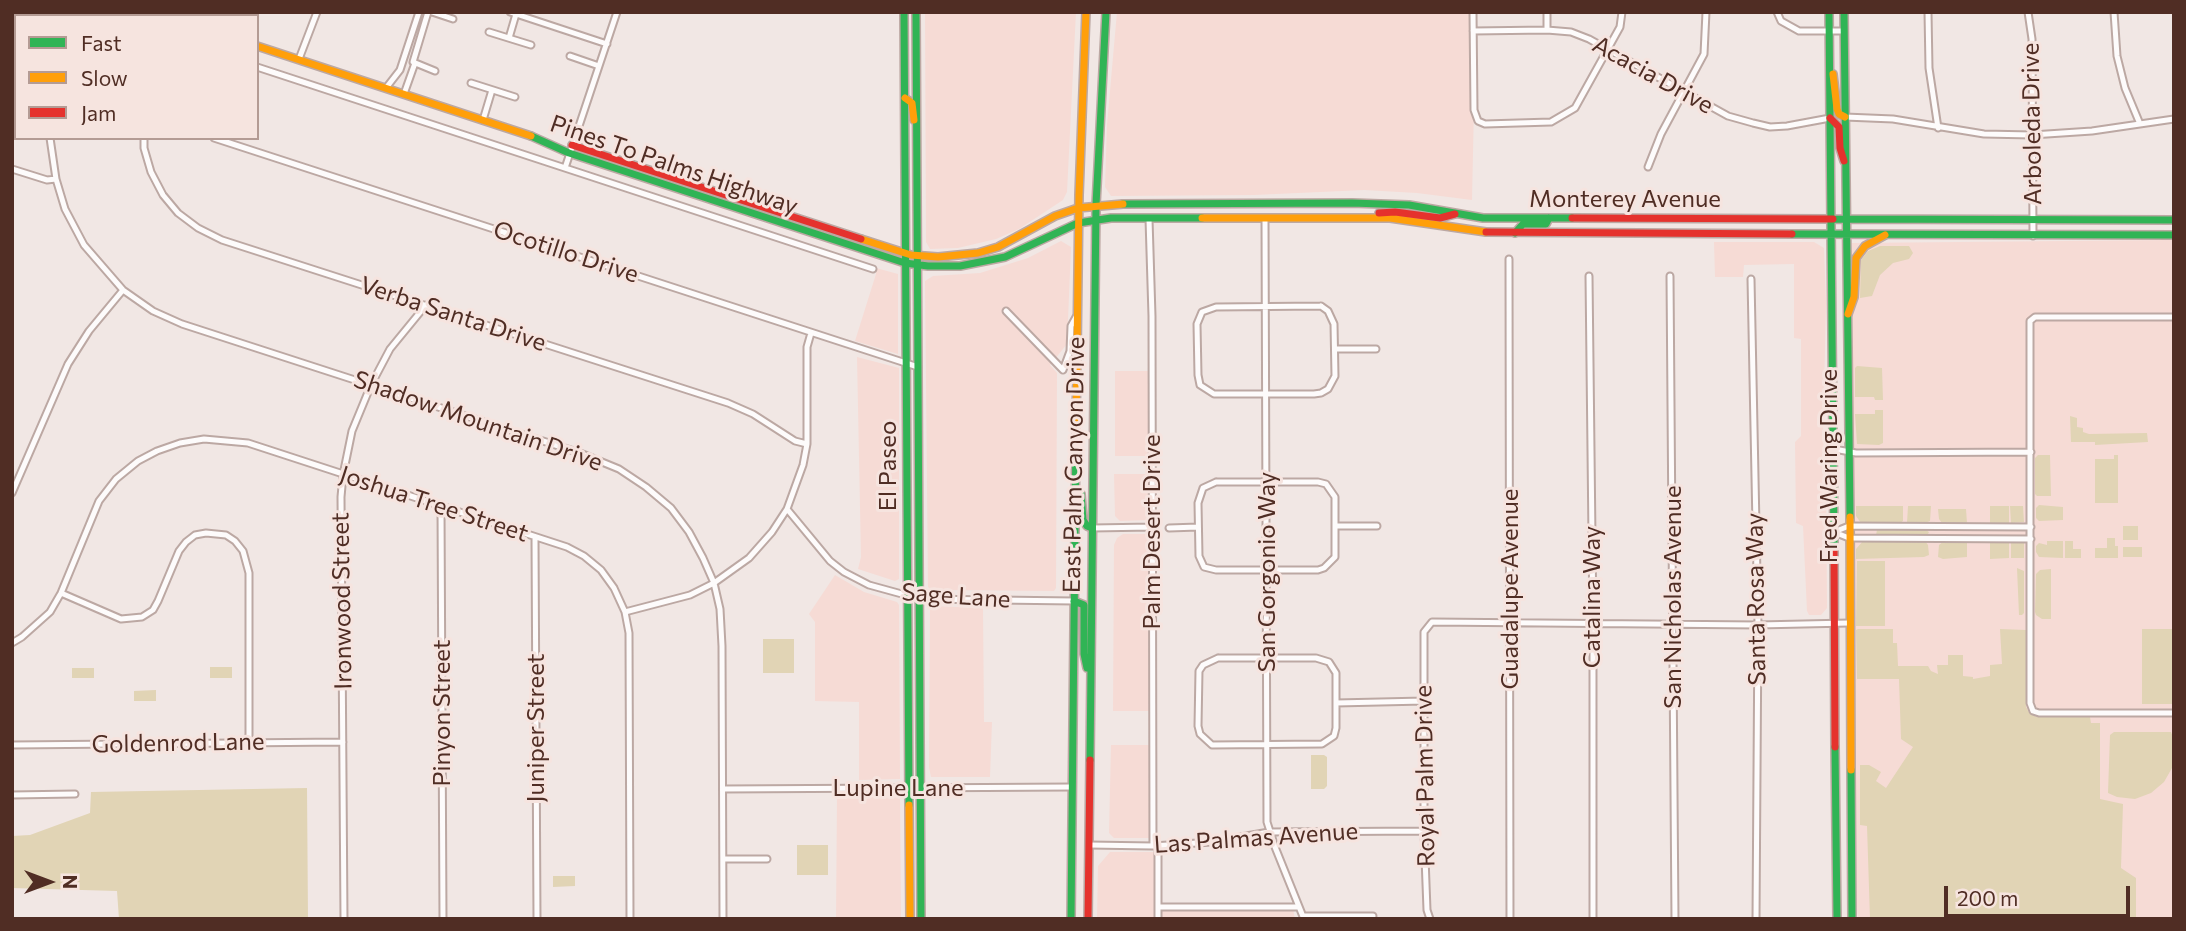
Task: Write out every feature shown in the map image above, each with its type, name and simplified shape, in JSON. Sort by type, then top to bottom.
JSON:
[{"type":"main road","points":[[905,12],[905,155],[910,194],[912,254],[917,265]]},
{"type":"main road","name":"East Palm Canyon Drive","points":[[1071,919],[1078,208],[1086,12]]},
{"type":"main road","name":"East Palm Canyon Drive","points":[[1088,919],[1096,205],[1106,12]]},
{"type":"main road","name":"Fred Waring Drive","points":[[1829,12],[1837,919]]},
{"type":"main road","name":"Fred Waring Drive","points":[[1844,12],[1852,919]]},
{"type":"main road","name":"El Paseo","points":[[910,919],[905,263],[912,254],[917,142],[914,14]]},
{"type":"main road","name":"Pines To Palms Highway","points":[[259,47],[905,263],[960,266],[1005,257],[1078,223]]},
{"type":"main road","points":[[1830,65],[1836,85],[1837,109],[1839,114],[1845,117]]},
{"type":"main road","points":[[905,98],[912,103],[917,142],[905,155]]},
{"type":"main road","points":[[1830,118],[1839,127],[1840,148],[1846,164]]},
{"type":"main road","name":"Pines To Palms Highway","points":[[571,149],[912,254],[938,257],[978,253],[1018,237],[1055,216],[1078,208]]},
{"type":"main road","name":"Monterey Avenue","points":[[1078,208],[1096,205],[1352,203],[1409,205],[1483,218],[2174,220]]},
{"type":"main road","points":[[1362,217],[1395,212],[1440,218],[1455,214]]},
{"type":"main road","name":"Monterey Avenue","points":[[1078,223],[1111,218],[1362,217],[1405,219],[1475,231],[1515,233],[2174,235]]},
{"type":"main road","points":[[1515,233],[1523,225],[1546,224],[1549,218]]},
{"type":"main road","points":[[1848,314],[1854,297],[1856,258],[1865,246],[1887,234]]},
{"type":"main road","name":"El Paseo","points":[[917,265],[921,919]]},
{"type":"main road","points":[[1077,470],[1083,520],[1091,528]]},
{"type":"main road","points":[[1074,601],[1084,605],[1084,654],[1090,678]]},
{"type":"street","points":[[299,60],[317,12]]},
{"type":"street","points":[[386,88],[400,70],[419,12]]},
{"type":"street","points":[[404,94],[430,12],[453,19]]},
{"type":"street","points":[[565,168],[617,12]]},
{"type":"street","points":[[1474,12],[1474,110],[1478,121],[1485,124],[1551,121],[1575,108],[1620,27],[1622,12]]},
{"type":"street","points":[[1547,12],[1547,30]]},
{"type":"street","points":[[1648,167],[1661,134],[1704,54],[1706,12]]},
{"type":"street","points":[[1777,12],[1781,20],[1799,31],[1844,31]]},
{"type":"street","points":[[1928,12],[1929,68],[1938,128]]},
{"type":"street","name":"Arboleda Drive","points":[[2028,12],[2032,39],[2033,236]]},
{"type":"street","points":[[2114,12],[2117,56],[2125,88],[2140,124]]},
{"type":"street","points":[[509,38],[513,13],[607,44]]},
{"type":"street","name":"Acacia Drive","points":[[1474,31],[1571,32],[1589,39],[1728,116],[1770,127],[1830,118]]},
{"type":"street","points":[[489,32],[531,44]]},
{"type":"street","points":[[570,56],[599,66]]},
{"type":"street","points":[[415,64],[435,71]]},
{"type":"street","points":[[259,68],[873,269]]},
{"type":"street","points":[[471,83],[515,97]]},
{"type":"street","points":[[483,120],[492,90]]},
{"type":"street","points":[[1845,117],[1892,120],[1984,134],[2032,135],[2083,132],[2174,119]]},
{"type":"street","name":"Shadow Mountain Drive","points":[[50,140],[56,179],[65,209],[84,245],[123,290],[153,310],[182,324],[580,453],[619,469],[671,508],[689,532],[714,583],[720,609],[723,919]]},
{"type":"street","name":"Verba Santa Drive","points":[[144,140],[151,172],[163,195],[178,214],[222,240],[728,403],[753,414],[795,441],[807,444]]},
{"type":"street","name":"Ocotillo Drive","points":[[220,140],[918,367]]},
{"type":"street","points":[[12,169],[47,180],[56,179]]},
{"type":"street","name":"Palm Desert Drive","points":[[1149,219],[1158,919]]},
{"type":"street","name":"San Gorgonio Way","points":[[1265,219],[1269,832],[1303,918]]},
{"type":"street","name":"Guadalupe Avenue","points":[[1509,259],[1510,919]]},
{"type":"street","name":"Catalina Way","points":[[1589,276],[1593,919]]},
{"type":"street","name":"San Nicholas Avenue","points":[[1670,276],[1675,919]]},
{"type":"street","name":"Santa Rosa Way","points":[[1751,279],[1758,625],[1756,919]]},
{"type":"street","points":[[12,493],[68,364],[89,331],[123,290]]},
{"type":"street","name":"Ironwood Street","points":[[344,919],[343,475],[352,431],[371,385],[390,349],[426,304]]},
{"type":"street","points":[[1266,306],[1321,306],[1332,317],[1335,376],[1328,389],[1314,394],[1214,394],[1200,386],[1197,324],[1202,312],[1216,307],[1266,306]]},
{"type":"street","points":[[1006,312],[1063,370],[1070,351],[1071,326],[1078,314]]},
{"type":"street","points":[[2174,317],[2035,317],[2031,321],[2030,703],[2033,711],[2039,713],[2174,713]]},
{"type":"street","points":[[625,612],[690,595],[714,583],[749,558],[772,532],[786,509],[803,465],[807,444],[807,347],[811,333]]},
{"type":"street","points":[[1335,349],[1376,349]]},
{"type":"street","name":"Joshua Tree Street","points":[[12,643],[50,612],[61,593],[99,500],[116,479],[157,450],[180,443],[204,439],[248,443],[567,547],[601,570],[625,612],[629,633],[630,919]]},
{"type":"street","points":[[1834,449],[2031,452]]},
{"type":"street","points":[[1216,482],[1266,482],[1326,484],[1335,497],[1335,557],[1324,568],[1216,570],[1204,566],[1199,556],[1198,527],[1198,503],[1203,488],[1216,482]]},
{"type":"street","name":"Pinyon Street","points":[[441,507],[443,919]]},
{"type":"street","name":"Sage Lane","points":[[786,509],[792,513],[814,545],[844,572],[869,585],[920,598],[1074,601]]},
{"type":"street","points":[[1336,526],[1377,526]]},
{"type":"street","points":[[1091,528],[1152,527]]},
{"type":"street","points":[[1169,527],[1198,527]]},
{"type":"street","points":[[1834,532],[1849,527],[2031,527]]},
{"type":"street","points":[[1834,532],[1849,538],[2031,539]]},
{"type":"street","points":[[61,593],[121,619],[142,617],[153,610],[179,551],[186,542],[206,533],[226,535],[235,541],[248,561],[249,573],[249,743]]},
{"type":"street","name":"Juniper Street","points":[[535,537],[537,919]]},
{"type":"street","name":"Royal Palm Drive","points":[[1430,919],[1427,910],[1424,831],[1424,632],[1432,622],[1510,623]]},
{"type":"street","points":[[1510,623],[1849,623]]},
{"type":"street","points":[[1315,657],[1329,662],[1336,673],[1336,728],[1334,736],[1328,742],[1268,746],[1212,745],[1200,734],[1199,671],[1203,664],[1218,658],[1267,658],[1315,657]]},
{"type":"street","points":[[1336,703],[1424,701]]},
{"type":"street","name":"Goldenrod Lane","points":[[12,745],[343,742]]},
{"type":"street","name":"Lupine Lane","points":[[723,789],[1072,786]]},
{"type":"street","points":[[12,795],[75,794]]},
{"type":"street","name":"Las Palmas Avenue","points":[[1088,845],[1212,842],[1269,832],[1424,831]]},
{"type":"street","points":[[723,859],[767,859]]},
{"type":"street","points":[[1158,908],[1298,906]]},
{"type":"street","points":[[1303,918],[1373,916]]},
{"type":"shaded area","points":[[925,12],[1076,12],[1067,192],[1063,200],[1019,229],[996,239],[958,248],[930,249],[926,242]]},
{"type":"shaded area","points":[[1117,12],[1476,12],[1472,200],[1364,190],[1254,195],[1111,196],[1105,187],[1107,125]]},
{"type":"shaded area","points":[[2174,240],[2174,919],[1858,919],[1855,888],[1852,243]]},
{"type":"shaded area","points":[[1061,241],[1071,247],[1067,344],[1050,365],[1057,373],[1056,588],[1054,591],[931,590],[928,587],[925,281],[933,276],[980,273],[1028,258]]},
{"type":"shaded area","points":[[1714,242],[1814,242],[1824,248],[1826,303],[1823,439],[1826,465],[1827,608],[1821,615],[1809,615],[1807,611],[1803,526],[1796,523],[1795,442],[1801,436],[1801,339],[1794,338],[1794,264],[1744,265],[1743,277],[1715,277]]},
{"type":"shaded area","points":[[1880,246],[1909,246],[1913,253],[1909,259],[1893,263],[1880,275],[1872,296],[1860,298],[1861,260],[1868,251]]},
{"type":"shaded area","points":[[876,268],[898,274],[898,354],[855,341]]},
{"type":"shaded area","points":[[857,357],[899,368],[899,579],[895,581],[858,569],[861,557]]},
{"type":"shaded area","points":[[1857,366],[1882,368],[1883,400],[1855,397]]},
{"type":"shaded area","points":[[1115,371],[1149,371],[1149,456],[1115,456]]},
{"type":"shaded area","points":[[1875,410],[1883,410],[1883,443],[1857,444],[1855,414],[1875,414]]},
{"type":"shaded area","points":[[2070,416],[2077,418],[2077,427],[2083,428],[2083,432],[2089,434],[2147,433],[2148,442],[2095,445],[2095,442],[2071,442]]},
{"type":"shaded area","points":[[2038,455],[2050,455],[2051,496],[2035,494],[2035,458]]},
{"type":"shaded area","points":[[2114,455],[2118,455],[2118,503],[2095,503],[2095,459],[2114,459]]},
{"type":"shaded area","points":[[1114,474],[1149,474],[1149,520],[1120,521],[1115,516]]},
{"type":"shaded area","points":[[2039,505],[2063,507],[2063,520],[2039,521],[2036,518],[2036,508]]},
{"type":"shaded area","points":[[1856,506],[1903,506],[1903,521],[1861,523],[1856,516]]},
{"type":"shaded area","points":[[1908,506],[1931,506],[1930,521],[1907,523]]},
{"type":"shaded area","points":[[1990,506],[2009,506],[2009,523],[1990,523]]},
{"type":"shaded area","points":[[2010,506],[2023,506],[2024,522],[2011,523]]},
{"type":"shaded area","points":[[1938,509],[1966,509],[1967,523],[1942,523]]},
{"type":"shaded area","points":[[2123,526],[2138,526],[2138,540],[2123,540]]},
{"type":"shaded area","points":[[1924,529],[1928,534],[1876,535],[1877,530]]},
{"type":"shaded area","points":[[1123,534],[1150,534],[1150,711],[1113,711],[1114,545],[1117,538]]},
{"type":"shaded area","points":[[2107,538],[2115,538],[2118,558],[2095,558],[2095,548],[2107,548]]},
{"type":"shaded area","points":[[1863,541],[1925,541],[1929,555],[1856,559],[1856,549]]},
{"type":"shaded area","points":[[1944,541],[1967,541],[1967,557],[1938,557],[1939,545]]},
{"type":"shaded area","points":[[1990,541],[2009,541],[2009,558],[1990,559]]},
{"type":"shaded area","points":[[2011,541],[2024,543],[2024,558],[2011,558]]},
{"type":"shaded area","points":[[2047,541],[2063,541],[2063,558],[2039,557],[2036,546],[2039,543],[2047,545]]},
{"type":"shaded area","points":[[2065,541],[2073,541],[2073,549],[2081,549],[2081,558],[2065,558]]},
{"type":"shaded area","points":[[2123,547],[2142,547],[2142,557],[2123,557]]},
{"type":"shaded area","points":[[1857,561],[1885,561],[1885,626],[1856,626]]},
{"type":"shaded area","points":[[2017,568],[2024,571],[2022,615],[2019,615]]},
{"type":"shaded area","points":[[2051,569],[2051,619],[2042,619],[2035,612],[2036,574],[2040,570]]},
{"type":"shaded area","points":[[835,575],[864,592],[897,602],[899,605],[900,779],[859,780],[859,702],[815,701],[815,622],[809,614]]},
{"type":"shaded area","points":[[934,606],[983,608],[984,722],[992,722],[990,777],[931,777],[930,609]]},
{"type":"shaded area","points":[[1858,629],[1893,629],[1898,666],[1928,666],[1938,674],[1937,665],[1948,665],[1948,655],[1963,655],[1963,676],[1973,679],[1990,676],[1990,665],[2002,664],[2000,629],[2026,630],[2026,707],[2030,714],[2037,717],[2090,717],[2091,723],[2100,723],[2100,799],[2123,804],[2121,868],[2136,878],[2136,919],[1870,919],[1867,826],[1860,825],[1860,765],[1869,765],[1881,772],[1876,781],[1886,788],[1913,747],[1901,739],[1899,679],[1857,679]]},
{"type":"shaded area","points":[[2142,629],[2174,629],[2174,704],[2142,704]]},
{"type":"shaded area","points":[[763,639],[794,639],[794,673],[763,673]]},
{"type":"shaded area","points":[[210,667],[232,667],[232,678],[210,678]]},
{"type":"shaded area","points":[[72,668],[94,668],[94,678],[72,678]]},
{"type":"shaded area","points":[[156,690],[156,701],[134,701],[134,691]]},
{"type":"shaded area","points":[[2114,732],[2171,732],[2174,740],[2172,768],[2164,782],[2151,793],[2135,799],[2108,793],[2110,735]]},
{"type":"shaded area","points":[[1111,745],[1151,745],[1150,838],[1114,838],[1109,833]]},
{"type":"shaded area","points":[[1311,755],[1327,757],[1327,786],[1324,789],[1311,789]]},
{"type":"shaded area","points":[[307,788],[308,919],[119,919],[117,891],[12,888],[12,836],[30,835],[90,813],[91,792]]},
{"type":"shaded area","points":[[900,796],[901,919],[836,919],[837,798]]},
{"type":"shaded area","points":[[797,845],[828,845],[828,875],[797,875]]},
{"type":"shaded area","points":[[1110,852],[1155,852],[1155,909],[1293,909],[1295,919],[1097,919],[1098,866]]},
{"type":"shaded area","points":[[553,876],[575,876],[575,886],[553,887]]},
{"type":"traffic: fast","points":[[153,12],[158,14]]},
{"type":"traffic: fast","points":[[904,12],[909,805]]},
{"type":"traffic: fast","points":[[916,12],[921,919]]},
{"type":"traffic: fast","points":[[1090,760],[1096,205],[1106,12]]},
{"type":"traffic: fast","points":[[1829,12],[1834,547]]},
{"type":"traffic: fast","points":[[1844,12],[1850,517]]},
{"type":"traffic: fast","points":[[531,136],[569,153],[905,263],[928,266],[960,266],[1005,257],[1078,223],[1111,218],[1202,218]]},
{"type":"traffic: fast","points":[[1123,204],[1352,203],[1409,205],[1483,218],[1572,218]]},
{"type":"traffic: fast","points":[[1515,233],[1523,224],[1546,224],[1549,218]]},
{"type":"traffic: fast","points":[[1833,219],[2174,220]]},
{"type":"traffic: fast","points":[[1792,234],[2174,235]]},
{"type":"traffic: fast","points":[[1071,919],[1076,431]]},
{"type":"traffic: fast","points":[[1081,494],[1083,520],[1092,528]]},
{"type":"traffic: fast","points":[[1074,601],[1084,605],[1084,654],[1087,668]]},
{"type":"traffic: fast","points":[[1835,747],[1837,919]]},
{"type":"traffic: fast","points":[[1851,770],[1852,919]]},
{"type":"traffic: slow","points":[[1076,431],[1079,195],[1086,12]]},
{"type":"traffic: slow","points":[[259,47],[531,136]]},
{"type":"traffic: slow","points":[[1833,74],[1837,109],[1839,114],[1845,117]]},
{"type":"traffic: slow","points":[[905,98],[912,103],[914,120]]},
{"type":"traffic: slow","points":[[861,239],[911,255],[938,257],[978,253],[998,247],[1055,216],[1078,208],[1123,204]]},
{"type":"traffic: slow","points":[[1202,218],[1390,218],[1486,232]]},
{"type":"traffic: slow","points":[[1848,314],[1854,297],[1856,258],[1865,246],[1885,235]]},
{"type":"traffic: slow","points":[[1850,517],[1851,770]]},
{"type":"traffic: slow","points":[[909,805],[910,919]]},
{"type":"traffic: jam","points":[[1830,118],[1839,127],[1844,161]]},
{"type":"traffic: jam","points":[[572,145],[861,239]]},
{"type":"traffic: jam","points":[[1379,213],[1395,212],[1440,218],[1455,214]]},
{"type":"traffic: jam","points":[[1572,218],[1833,219]]},
{"type":"traffic: jam","points":[[1486,232],[1792,234]]},
{"type":"traffic: jam","points":[[1834,547],[1835,747]]},
{"type":"traffic: jam","points":[[1088,919],[1090,760]]}]
